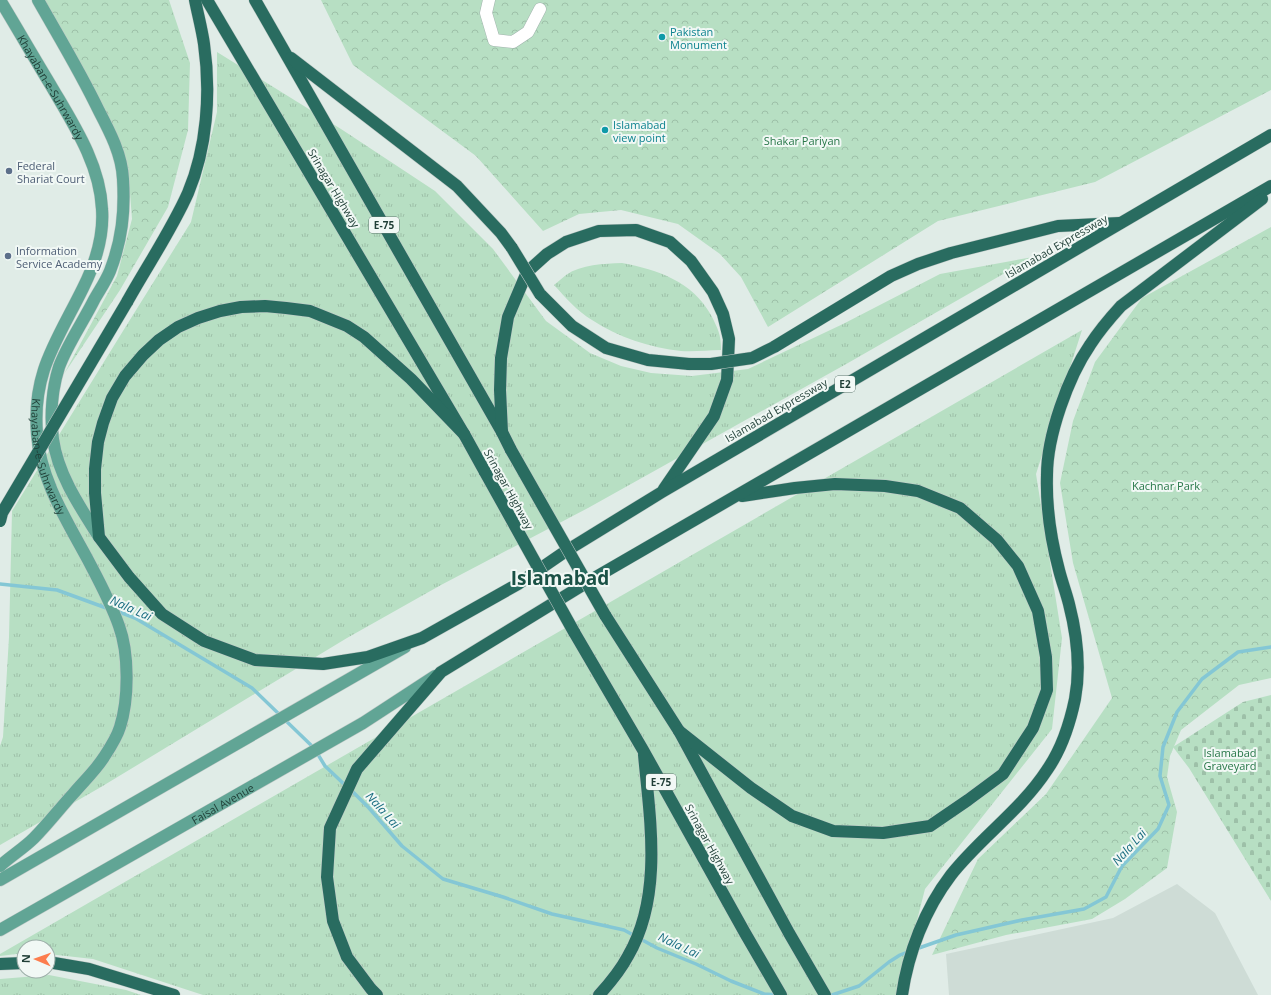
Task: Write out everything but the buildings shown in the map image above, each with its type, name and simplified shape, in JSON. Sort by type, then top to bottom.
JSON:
[{"type":"highway","points":[[0,521],[2,513],[176,218],[188,192],[197,164],[207,101],[207,77],[204,44],[195,0]]},
{"type":"highway","name":"Srinagar Highway","points":[[207,0],[464,434],[574,632],[644,750],[781,995]]},
{"type":"highway","name":"Srinagar Highway","points":[[255,0],[605,615],[679,731],[789,933],[825,995]]},
{"type":"highway","points":[[286,53],[457,186],[512,248],[540,294],[572,326],[606,348],[648,360],[689,364],[711,364],[752,358],[774,347],[890,276],[918,264],[952,253],[1058,226],[1122,223]]},
{"type":"highway","name":"Islamabad Expressway","points":[[99,537],[129,577],[162,614],[204,641],[255,660],[323,664],[368,657],[422,638],[518,584],[566,551],[662,492],[1271,135]]},
{"type":"highway","points":[[377,995],[347,957],[333,921],[327,877],[330,828],[358,769],[441,672],[596,577],[1271,186]]},
{"type":"highway","points":[[902,995],[913,950],[926,915],[937,895],[951,875],[1030,793],[1047,771],[1056,755],[1069,721],[1075,698],[1078,673],[1078,652],[1069,604],[1059,571],[1054,544],[1050,519],[1047,475],[1053,429],[1076,369],[1088,346],[1121,306],[1271,192]]},
{"type":"highway","points":[[502,432],[500,390],[501,358],[508,317],[527,272],[546,254],[566,242],[599,232],[636,230],[670,242],[691,260],[713,292],[723,314],[729,340],[727,380],[714,416],[662,492]]},
{"type":"highway","points":[[99,537],[95,493],[95,469],[98,442],[112,398],[125,376],[143,355],[159,340],[178,327],[198,318],[220,311],[249,306],[286,308],[310,311],[347,326],[364,337],[411,379],[464,434]]},
{"type":"highway","points":[[679,731],[751,788],[792,816],[833,831],[883,833],[930,826],[1003,774],[1033,728],[1047,690],[1046,657],[1038,611],[1018,566],[997,540],[960,508],[918,492],[885,486],[835,484],[735,497]]},
{"type":"highway","points":[[599,995],[620,970],[629,955],[639,934],[645,914],[651,865],[650,821],[644,750]]},
{"type":"highway","points":[[0,964],[16,963]]},
{"type":"highway","points":[[56,963],[89,969],[174,995]]},
{"type":"main road","name":"Khayaban-e-Suhrwardy","points":[[0,0],[78,134],[99,183],[102,209],[101,234],[95,256],[83,287],[46,361],[40,382],[36,409],[37,436],[42,463],[50,486],[104,590],[120,627],[125,656],[126,686],[120,727],[104,758],[34,838],[0,866]]},
{"type":"main road","name":"Khayaban-e-Suhrwardy","points":[[38,0],[81,74],[110,133],[119,156],[123,177],[123,221],[117,249],[110,272],[59,367],[54,387],[52,412],[53,440],[62,470],[69,487],[99,537]]},
{"type":"main road","points":[[0,880],[348,679],[422,638]]},
{"type":"main road","name":"Faisal Avenue","points":[[0,930],[363,723],[441,672]]},
{"type":"street","points":[[489,0],[486,13],[494,40],[513,42],[523,36],[528,32],[540,9]]},
{"type":"shaded area","points":[[1177,884],[1215,913],[1258,995],[949,995],[946,954],[1113,918]]},
{"type":"green space","points":[[40,0],[169,0],[190,63],[188,130],[168,207],[120,290],[64,374],[117,276],[132,219],[128,167]]},
{"type":"green space","name":"Shakar Pariyan","points":[[321,0],[1271,0],[1271,90],[1095,182],[938,221],[768,327],[741,277],[720,254],[678,224],[621,210],[579,214],[543,231],[476,156],[353,65]]},
{"type":"green space","points":[[217,52],[341,129],[435,191],[493,249],[546,321],[590,353],[621,366],[651,373],[692,376],[748,369],[843,324],[940,274],[1033,257],[848,363],[588,508],[441,585],[347,638],[101,787],[0,845],[0,746],[3,737],[9,637],[12,511],[191,222],[217,112]]},
{"type":"green space","name":"Kachnar Park","points":[[1271,227],[1271,678],[1239,685],[1181,730],[1170,756],[1167,777],[1177,812],[1167,868],[1125,899],[1092,919],[1006,935],[932,955],[978,859],[1046,794],[1112,698],[1073,563],[1060,483],[1073,421],[1095,362],[1142,298]]},
{"type":"green space","points":[[622,263],[648,269],[684,285],[703,303],[711,315],[719,332],[721,350],[670,350],[635,341],[612,332],[581,313],[554,285],[572,271],[593,265]]},
{"type":"green space","points":[[1082,330],[1036,474],[1062,638],[1052,729],[925,889],[898,995],[203,995],[93,959],[56,955],[56,939],[26,939]]},
{"type":"green space","name":"Islamabad Graveyard","points":[[1271,695],[1271,901],[1189,768],[1173,747],[1243,702]]},
{"type":"green space","points":[[16,945],[16,954],[0,956],[0,954]]},
{"type":"green space","points":[[56,976],[126,990],[141,995],[0,995],[0,979],[16,978],[16,979],[56,979]]},
{"type":"waterway","name":"Nala Lai","points":[[0,584],[57,590],[109,609]]},
{"type":"waterway","name":"Nala Lai","points":[[117,611],[135,618],[252,688],[314,748],[325,766],[346,786]]},
{"type":"waterway","name":"Nala Lai","points":[[916,949],[956,935],[1022,920],[1084,909],[1106,897],[1122,866],[1158,829],[1169,805],[1160,776],[1163,747],[1177,712],[1202,679],[1238,652],[1271,647]]},
{"type":"waterway","name":"Nala Lai","points":[[351,790],[402,846],[443,879],[503,897],[552,914],[624,930],[657,948],[696,964],[731,981],[764,994],[779,995]]},
{"type":"waterway","name":"Nala Lai","points":[[832,995],[859,986],[889,962],[910,951]]},
{"type":"place","name":"Pakistan Monument","points":[[662,37]]},
{"type":"place","name":"Islamabad view point","points":[[605,130]]},
{"type":"place","name":"Federal Shariat Court","points":[[9,171]]},
{"type":"place","name":"Information Service Academy","points":[[8,256]]},
{"type":"district","name":"Islamabad","points":[[560,578]]}]
